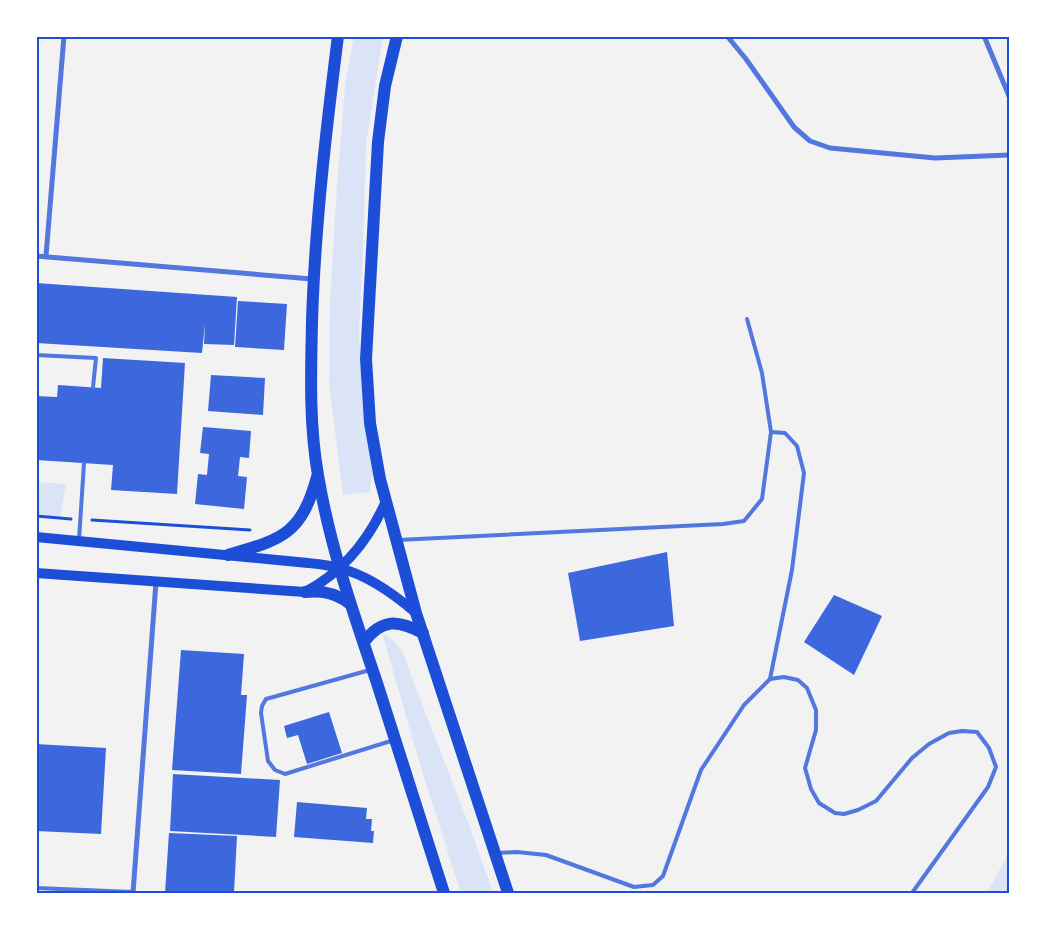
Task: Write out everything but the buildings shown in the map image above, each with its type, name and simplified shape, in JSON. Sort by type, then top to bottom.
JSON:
[{"type":"main road","points":[[338,36],[326,137],[314,279],[312,434],[318,474],[339,568],[444,893]]},
{"type":"main road","points":[[397,36],[381,112],[366,359],[370,422],[380,479],[416,613],[508,893]]},
{"type":"main road","points":[[228,555],[269,541],[293,528],[305,511],[312,496],[318,474]]},
{"type":"main road","points":[[304,592],[323,582],[339,568],[366,538],[386,501]]},
{"type":"main road","points":[[36,537],[308,563],[339,568],[356,574],[388,591],[416,613]]},
{"type":"main road","points":[[36,573],[304,592],[328,592],[339,596],[350,604]]},
{"type":"main road","points":[[364,642],[371,633],[383,625],[396,622],[408,625],[423,633]]},
{"type":"street","points":[[46,256],[64,36]]},
{"type":"street","points":[[727,36],[746,59],[794,127],[801,135],[820,145],[936,158],[1009,155]]},
{"type":"street","points":[[984,36],[1009,96]]},
{"type":"street","points":[[36,256],[314,279]]},
{"type":"street","points":[[133,893],[156,582]]},
{"type":"lane","points":[[396,540],[723,524],[744,521],[762,499],[771,432],[762,373],[747,319]]},
{"type":"lane","points":[[36,355],[96,358],[93,387]]},
{"type":"lane","points":[[496,854],[517,852],[546,855],[634,887],[653,885],[663,876],[701,770],[744,705],[770,679],[792,570],[804,473],[798,446],[785,433],[771,432]]},
{"type":"lane","points":[[79,540],[84,463]]},
{"type":"lane","points":[[372,669],[266,699],[261,713],[268,761],[275,770],[285,774],[396,740]]},
{"type":"lane","points":[[770,679],[784,677],[798,680],[807,688],[816,710],[816,730],[805,768],[811,789],[819,803],[835,813],[844,814],[876,802],[912,758],[929,744],[949,733],[962,731],[977,732],[989,748],[996,767],[988,787],[912,893]]},
{"type":"lane","points":[[36,888],[133,893]]},
{"type":"path","points":[[36,516],[251,530]]},
{"type":"shaded area","points":[[354,36],[383,36],[366,145],[359,331],[362,397],[373,470],[370,492],[343,495],[329,383],[330,300],[345,84]]},
{"type":"shaded area","points":[[36,482],[66,484],[60,518],[36,516]]},
{"type":"shaded area","points":[[382,633],[397,644],[405,657],[493,893],[461,893],[422,771]]},
{"type":"shaded area","points":[[1009,852],[1009,893],[987,893]]}]
